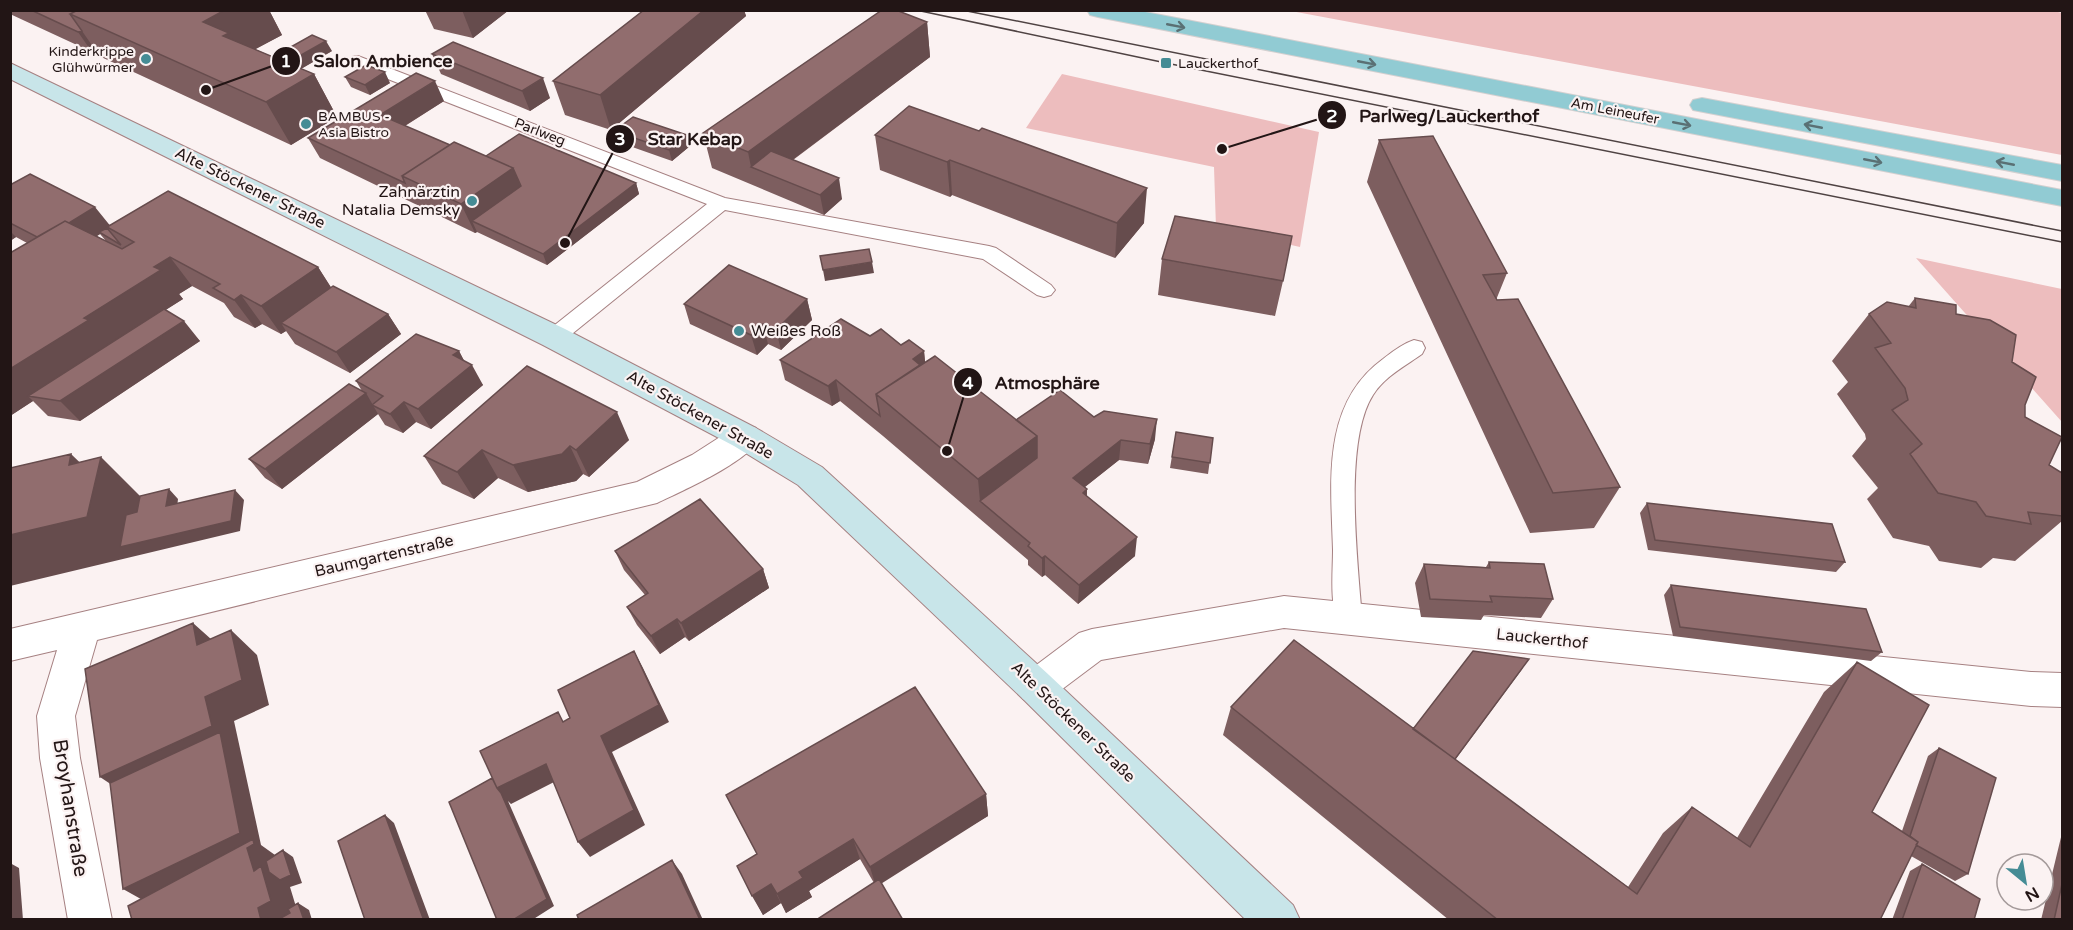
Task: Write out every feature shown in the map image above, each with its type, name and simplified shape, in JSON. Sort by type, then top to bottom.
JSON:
[{"type":"main road","name":"Am Leineufer","points":[[1098,10],[2062,198]]},
{"type":"main road","name":"Am Leineufer","points":[[1200,10],[2062,174]]},
{"type":"street","name":"Alte Stöckener Straße","points":[[10,70],[554,337],[745,437],[810,476],[1036,687],[1278,920]]},
{"type":"street","name":"Baumgartenstraße","points":[[10,645],[645,494],[704,464],[745,437]]},
{"type":"street","name":"Lauckerthof","points":[[1036,687],[1092,645],[1284,612],[2019,688],[2062,690]]},
{"type":"street","name":"Broyhanstraße","points":[[82,627],[57,716],[60,758],[90,920]]},
{"type":"lane","name":"Parlweg","points":[[358,61],[721,203],[989,253],[1044,290]]},
{"type":"lane","points":[[554,337],[721,203]]},
{"type":"lane","points":[[1349,619],[1343,483],[1344,455],[1350,426],[1360,399],[1371,382],[1414,348]]},
{"type":"shaded area","points":[[1291,11],[2054,11],[2062,13],[2062,155]]},
{"type":"shaded area","points":[[1062,74],[1319,132],[1300,247],[1216,228],[1214,167],[1026,128]]},
{"type":"shaded area","points":[[1916,258],[2062,289],[2062,422]]},
{"type":"building","points":[[31,10],[78,10],[70,14],[82,31],[78,32]]},
{"type":"building","points":[[78,10],[225,10],[203,22],[229,33],[223,36],[314,74],[266,102],[70,14]]},
{"type":"building","points":[[644,10],[704,10],[600,95],[553,81]]},
{"type":"building","points":[[882,10],[896,10],[927,22],[748,152],[703,133]]},
{"type":"building","points":[[312,35],[326,41],[287,63],[273,57]]},
{"type":"building","points":[[453,42],[543,78],[522,91],[432,54]]},
{"type":"building","points":[[366,65],[385,72],[365,85],[345,77]]},
{"type":"building","points":[[416,73],[435,81],[380,115],[450,145],[402,176],[405,183],[308,138]]},
{"type":"building","points":[[909,106],[979,131],[982,128],[1147,188],[1117,223],[950,160],[947,162],[875,135]]},
{"type":"building","points":[[633,117],[687,135],[669,150],[614,131]]},
{"type":"building","points":[[519,134],[636,183],[543,254],[472,221],[521,186],[513,168],[486,156]]},
{"type":"building","points":[[1433,136],[1507,273],[1483,275],[1497,300],[1518,299],[1620,487],[1553,493],[1379,140]]},
{"type":"building","points":[[454,142],[513,168],[461,204],[402,176]]},
{"type":"building","points":[[771,151],[839,178],[820,195],[751,167]]},
{"type":"building","points":[[30,174],[95,207],[69,223],[65,221],[37,237],[10,223],[10,185]]},
{"type":"building","points":[[168,191],[318,267],[261,306],[241,295],[234,300],[213,288],[220,284],[170,257],[154,267],[161,270],[84,318],[89,320],[10,369],[10,253],[65,221],[122,249],[134,242],[107,227]]},
{"type":"building","points":[[1175,216],[1292,236],[1283,281],[1162,259]]},
{"type":"building","points":[[107,228],[121,245],[99,232]]},
{"type":"building","points":[[869,249],[872,262],[823,270],[820,256]]},
{"type":"building","points":[[729,265],[807,299],[776,330],[763,324],[751,335],[684,304]]},
{"type":"building","points":[[333,286],[388,314],[336,352],[281,323]]},
{"type":"building","points":[[1915,298],[1956,305],[1956,314],[1990,320],[2016,335],[2012,362],[2036,377],[2025,405],[2025,417],[2062,437],[2049,465],[2062,473],[2062,516],[2028,512],[2031,524],[1986,516],[1976,502],[1938,493],[1910,454],[1922,444],[1892,410],[1908,400],[1905,388],[1875,348],[1891,343],[1869,314],[1887,302],[1916,308]]},
{"type":"building","points":[[164,309],[184,321],[60,401],[28,396]]},
{"type":"building","points":[[841,319],[870,336],[881,329],[901,345],[909,340],[924,351],[913,359],[920,365],[876,394],[880,416],[836,380],[828,386],[780,360]]},
{"type":"building","points":[[416,334],[459,351],[453,355],[472,365],[418,409],[404,402],[390,414],[372,405],[383,396],[356,381]]},
{"type":"building","points":[[935,356],[1037,436],[978,479],[876,394]]},
{"type":"building","points":[[527,366],[617,412],[576,450],[570,446],[562,454],[513,465],[482,450],[457,472],[424,456]]},
{"type":"building","points":[[349,384],[366,393],[265,469],[249,459]]},
{"type":"building","points":[[1060,390],[1094,417],[1104,411],[1157,419],[1150,444],[1121,440],[1073,478],[1087,489],[1083,493],[1137,537],[1079,585],[1045,556],[1042,558],[1028,546],[1030,543],[980,501],[1037,458],[1037,436],[1016,420]]},
{"type":"building","points":[[1176,432],[1213,438],[1210,463],[1172,457]]},
{"type":"building","points":[[71,454],[69,465],[101,457],[87,517],[10,535],[10,468]]},
{"type":"building","points":[[169,489],[166,506],[235,490],[231,521],[120,547],[126,515],[137,512],[140,496]]},
{"type":"building","points":[[700,499],[763,569],[681,623],[677,619],[651,636],[627,607],[648,593],[615,551]]},
{"type":"building","points":[[1647,503],[1832,524],[1845,562],[1655,540]]},
{"type":"building","points":[[1489,562],[1544,564],[1553,599],[1490,596],[1492,602],[1430,599],[1424,564],[1490,568]]},
{"type":"building","points":[[1671,585],[1866,609],[1882,652],[1680,627]]},
{"type":"building","points":[[193,623],[197,645],[231,630],[242,680],[205,697],[212,726],[100,777],[85,669]]},
{"type":"building","points":[[1294,640],[1637,894],[1692,807],[1750,847],[1857,662],[1929,705],[1872,812],[1918,842],[1880,920],[1498,920],[1231,707]]},
{"type":"building","points":[[634,651],[659,705],[601,736],[634,810],[578,842],[546,764],[497,788],[480,751],[558,712],[563,722],[570,718],[558,690]]},
{"type":"building","points":[[1473,651],[1529,659],[1455,759],[1413,729]]},
{"type":"building","points":[[915,687],[986,794],[870,867],[853,839],[799,872],[803,878],[777,894],[771,884],[752,896],[737,866],[757,854],[726,795]]},
{"type":"building","points":[[220,732],[240,833],[123,889],[110,783]]},
{"type":"building","points":[[1939,748],[1996,778],[1968,874],[1916,845],[1918,842],[1910,836]]},
{"type":"building","points":[[492,778],[501,793],[547,899],[513,920],[497,920],[449,802]]},
{"type":"building","points":[[385,815],[423,918],[421,920],[365,920],[338,841]]},
{"type":"building","points":[[253,839],[254,844],[247,848],[254,871],[261,866],[271,901],[258,908],[261,920],[132,920],[128,906]]},
{"type":"building","points":[[283,850],[291,875],[280,880],[269,872],[266,861]]},
{"type":"building","points":[[672,860],[700,920],[579,920],[577,915]]},
{"type":"building","points":[[1922,864],[1980,899],[1974,920],[1902,920]]},
{"type":"building","points":[[879,879],[903,920],[816,920]]},
{"type":"building","points":[[2062,884],[2062,920],[2054,920]]},
{"type":"building","points":[[298,903],[304,920],[279,919],[290,913],[288,909]]},
{"type":"tram line","points":[[916,10],[1166,63],[2062,242]]},
{"type":"tram line","points":[[962,10],[2062,231]]},
{"type":"place","name":"Kinderkrippe Glühwürmer","points":[[146,59]]},
{"type":"place","name":"Lauckerthof","points":[[1166,63]]},
{"type":"place","name":"Salon Ambience","points":[[206,90]]},
{"type":"place","name":"BAMBUS - Asia Bistro","points":[[306,124]]},
{"type":"place","name":"Parlweg/Lauckerthof","points":[[1222,149]]},
{"type":"place","name":"Zahnärztin Natalia Demsky","points":[[472,201]]},
{"type":"place","name":"Star Kebap","points":[[565,243]]},
{"type":"place","name":"Weißes Roß","points":[[739,331]]},
{"type":"place","name":"Atmosphäre","points":[[947,451]]}]
